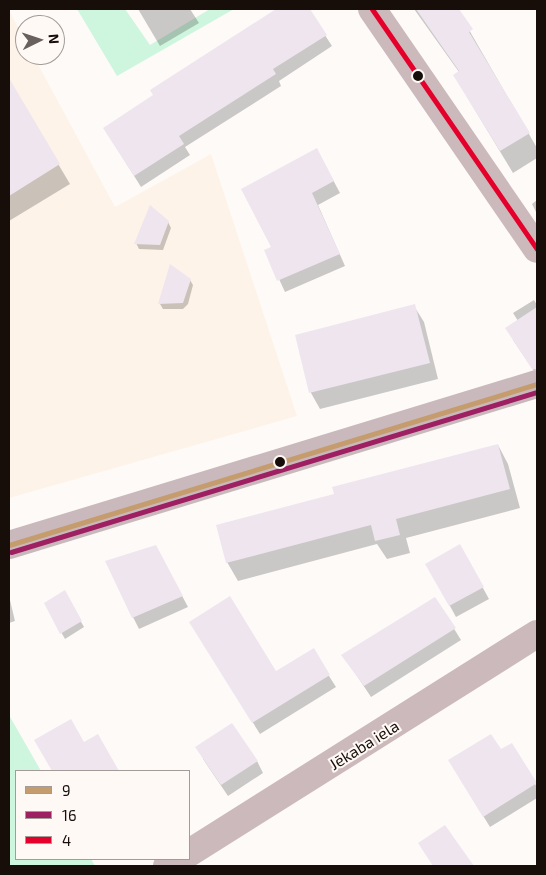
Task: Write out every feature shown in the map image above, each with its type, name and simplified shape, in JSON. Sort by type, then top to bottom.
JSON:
[{"type":"main road","points":[[9,545],[537,384]]},
{"type":"street","points":[[372,9],[537,249]]},
{"type":"street","name":"Jēkaba iela","points":[[190,852],[537,634]]},
{"type":"shaded area","points":[[9,10],[15,22],[15,65],[38,65],[115,207],[211,154],[297,416],[9,498]]},
{"type":"green space","points":[[77,9],[125,9],[150,45],[210,9],[234,9],[117,76]]},
{"type":"green space","points":[[9,715],[40,770],[15,770],[15,860],[92,860],[95,866],[9,866]]},
{"type":"building","points":[[276,9],[310,9],[327,35],[273,69],[276,74],[179,136],[184,144],[134,176],[103,128],[153,95],[150,90]]},
{"type":"building","points":[[416,9],[459,9],[473,29],[469,32],[530,133],[500,151],[453,75],[459,71]]},
{"type":"building","points":[[9,78],[60,164],[9,196]]},
{"type":"building","points":[[317,148],[334,181],[312,193],[340,254],[277,281],[264,250],[271,247],[241,189]]},
{"type":"building","points":[[150,205],[169,221],[160,245],[134,244]]},
{"type":"building","points":[[170,264],[191,279],[183,303],[158,304]]},
{"type":"building","points":[[415,304],[430,363],[309,393],[295,335]]},
{"type":"building","points":[[537,307],[537,369],[532,369],[505,328]]},
{"type":"building","points":[[498,444],[510,489],[396,519],[400,535],[375,541],[371,525],[226,563],[216,525],[334,494],[332,487]]},
{"type":"building","points":[[460,544],[484,587],[449,606],[425,564]]},
{"type":"building","points":[[156,545],[183,596],[132,618],[105,561]]},
{"type":"building","points":[[65,590],[82,621],[60,634],[44,603]]},
{"type":"building","points":[[230,596],[276,671],[314,648],[330,675],[252,723],[189,622]]},
{"type":"building","points":[[435,597],[456,628],[364,686],[341,655]]},
{"type":"building","points":[[71,719],[84,742],[98,734],[118,770],[51,770],[34,740]]},
{"type":"building","points":[[232,723],[258,761],[221,785],[195,747]]},
{"type":"building","points":[[491,734],[501,749],[512,743],[537,783],[483,817],[448,760]]},
{"type":"building","points":[[445,825],[474,866],[433,866],[418,843]]},
{"type":"transit line","name":"4","points":[[372,9],[537,249]]},
{"type":"transit line","name":"9","points":[[9,545],[537,384]]},
{"type":"transit line","name":"16","points":[[11,552],[537,392]]}]
